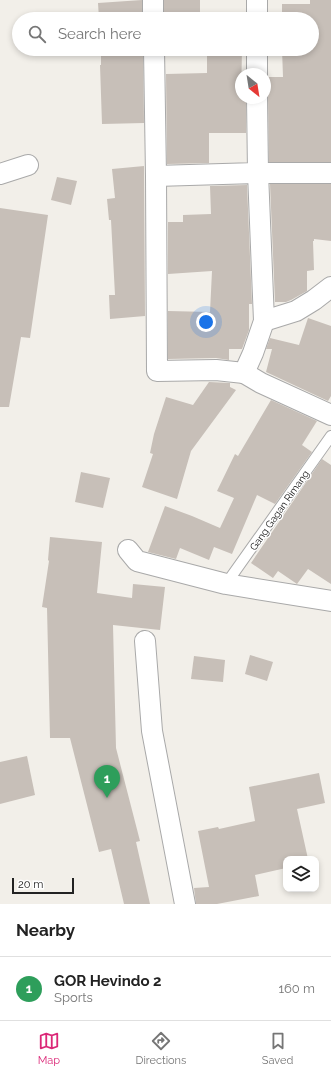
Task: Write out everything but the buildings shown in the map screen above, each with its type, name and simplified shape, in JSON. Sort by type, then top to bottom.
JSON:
[{"type":"street","points":[[153,0],[153,12]]},
{"type":"street","points":[[257,0],[257,12]]},
{"type":"street","points":[[154,56],[157,371],[216,370],[244,373],[261,384],[331,415]]},
{"type":"street","points":[[257,56],[257,68]]},
{"type":"street","points":[[244,373],[253,354],[264,321],[258,173],[258,104]]},
{"type":"street","points":[[0,174],[28,165]]},
{"type":"street","points":[[156,176],[258,173],[331,174]]},
{"type":"street","points":[[264,321],[296,311],[331,287]]},
{"type":"street","points":[[128,550],[137,561],[226,584],[331,601]]},
{"type":"street","points":[[145,641],[152,731],[185,904]]},
{"type":"lane","name":"Gang Gagan Rimang","points":[[226,584],[331,436]]},
{"type":"place","name":"GOR Hevindo 2","points":[[107,798]]}]
